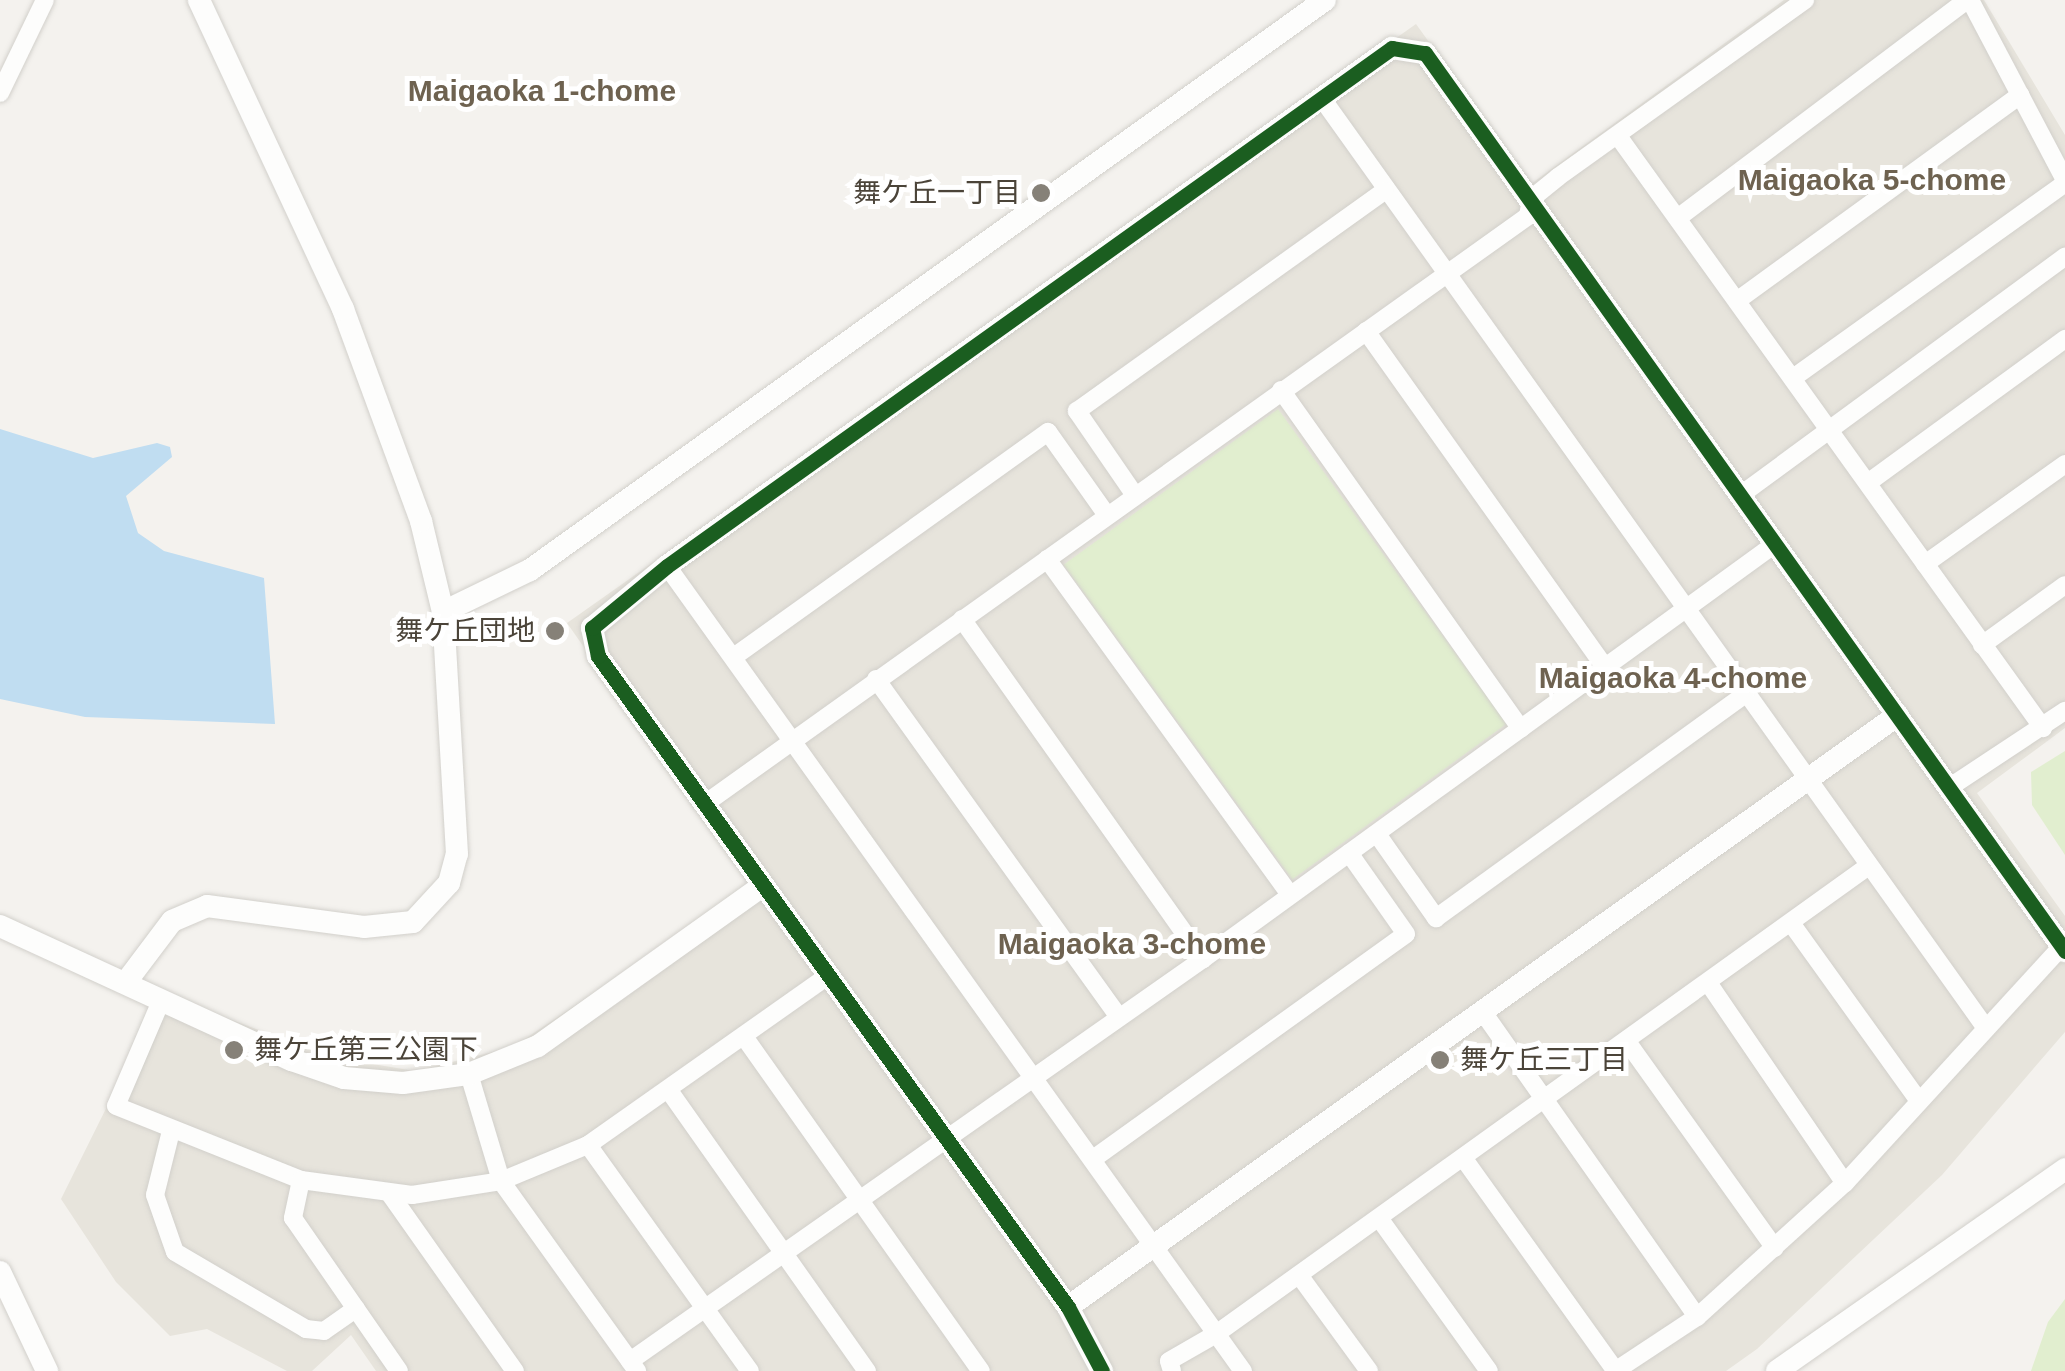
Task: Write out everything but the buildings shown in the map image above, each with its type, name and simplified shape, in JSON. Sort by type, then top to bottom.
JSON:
[{"type":"street","points":[[0,92],[45,0]]},
{"type":"street","points":[[126,982],[172,921],[207,906],[364,926],[413,922],[431,907],[449,883],[457,854],[444,612],[421,521],[344,309],[200,0]]},
{"type":"street","points":[[444,612],[530,570],[1325,0]]},
{"type":"street","points":[[706,803],[1528,216],[1531,199],[1805,0]]},
{"type":"street","points":[[1679,218],[1968,0],[2065,182],[1794,378]]},
{"type":"street","points":[[1102,1371],[1068,1307],[762,886],[593,643],[601,616],[667,566],[1392,48],[1426,54],[2064,948],[1984,1027],[1846,1183],[1697,1316],[1615,1371],[1464,1159]]},
{"type":"street","points":[[1738,300],[2020,95]]},
{"type":"street","points":[[1320,97],[1384,191],[1450,272],[1984,1027]]},
{"type":"street","points":[[1618,136],[2043,728]]},
{"type":"street","points":[[1134,494],[1076,411],[1384,191]]},
{"type":"street","points":[[1742,494],[1834,433],[2065,257]]},
{"type":"street","points":[[1366,331],[1606,668]]},
{"type":"street","points":[[1869,482],[2065,340]]},
{"type":"street","points":[[1281,390],[1520,729]]},
{"type":"street","points":[[735,656],[1048,432],[1106,514]]},
{"type":"street","points":[[1926,564],[2065,464]]},
{"type":"street","points":[[470,1074],[500,1181],[633,1366],[705,1308],[1203,959],[1289,893],[1688,611],[1775,544]]},
{"type":"street","points":[[1046,559],[1289,893]]},
{"type":"street","points":[[667,566],[1244,1371]]},
{"type":"street","points":[[1982,645],[2065,584]]},
{"type":"street","points":[[962,619],[1203,959]]},
{"type":"street","points":[[876,679],[1118,1016]]},
{"type":"street","points":[[1377,834],[1436,918],[1746,694]]},
{"type":"street","points":[[1950,787],[2065,711]]},
{"type":"street","points":[[1068,1307],[1485,1015],[1898,715]]},
{"type":"street","points":[[1093,1159],[1406,934],[1349,853]]},
{"type":"street","points":[[1172,1371],[1169,1361],[1216,1334],[1628,1043],[1867,866]]},
{"type":"street","points":[[0,926],[161,1001],[344,1078],[403,1083],[470,1074],[538,1046],[597,1009],[762,886]]},
{"type":"street","points":[[1791,923],[1918,1101]]},
{"type":"street","points":[[161,1001],[116,1106],[302,1180],[390,1194],[500,1181],[588,1145],[670,1092],[828,976]]},
{"type":"street","points":[[1709,984],[1846,1183]]},
{"type":"street","points":[[1485,1015],[1697,1316]]},
{"type":"street","points":[[744,1038],[981,1371]]},
{"type":"street","points":[[1628,1043],[1775,1248]]},
{"type":"street","points":[[670,1092],[867,1371]]},
{"type":"street","points":[[171,1131],[155,1195],[176,1252],[306,1329],[324,1331],[356,1309]]},
{"type":"street","points":[[588,1145],[750,1371]]},
{"type":"street","points":[[1777,1371],[2065,1169]]},
{"type":"street","points":[[302,1180],[293,1218],[400,1371]]},
{"type":"street","points":[[390,1194],[516,1371]]},
{"type":"street","points":[[1379,1218],[1489,1371]]},
{"type":"street","points":[[0,1272],[47,1371]]},
{"type":"street","points":[[1300,1275],[1369,1371]]},
{"type":"shaded area","points":[[1784,0],[1984,0],[2065,135],[2065,728],[1977,793],[2065,916],[2065,1032],[1942,1175],[1757,1349],[1726,1371],[376,1371],[351,1335],[312,1371],[287,1371],[207,1329],[170,1336],[116,1282],[61,1199],[163,994],[330,1057],[415,1071],[513,1047],[752,887],[567,623],[1416,24],[1531,184]]},
{"type":"green space","points":[[1278,409],[1507,724],[1292,879],[1064,565]]},
{"type":"green space","points":[[2065,751],[2065,855],[2032,805],[2031,772]]},
{"type":"green space","points":[[2065,1299],[2065,1371],[2031,1371],[2048,1322]]},
{"type":"water","points":[[0,429],[93,458],[157,443],[170,447],[172,457],[126,496],[138,533],[164,551],[264,578],[275,724],[85,717],[0,699]]},
{"type":"cycle path","points":[[1102,1371],[1068,1307],[598,656],[592,628],[667,566],[1392,48],[1425,53],[2065,951]]},
{"type":"place","name":"舞ケ丘一丁目","points":[[1041,193]]},
{"type":"place","name":"舞ケ丘団地","points":[[555,631]]},
{"type":"place","name":"舞ケ丘第三公園下","points":[[234,1050]]},
{"type":"place","name":"舞ケ丘三丁目","points":[[1440,1060]]},
{"type":"district","name":"Maigaoka 1-chome","points":[[542,91]]},
{"type":"district","name":"Maigaoka 5-chome","points":[[1872,180]]},
{"type":"district","name":"Maigaoka 4-chome","points":[[1673,678]]},
{"type":"district","name":"Maigaoka 3-chome","points":[[1132,944]]}]
